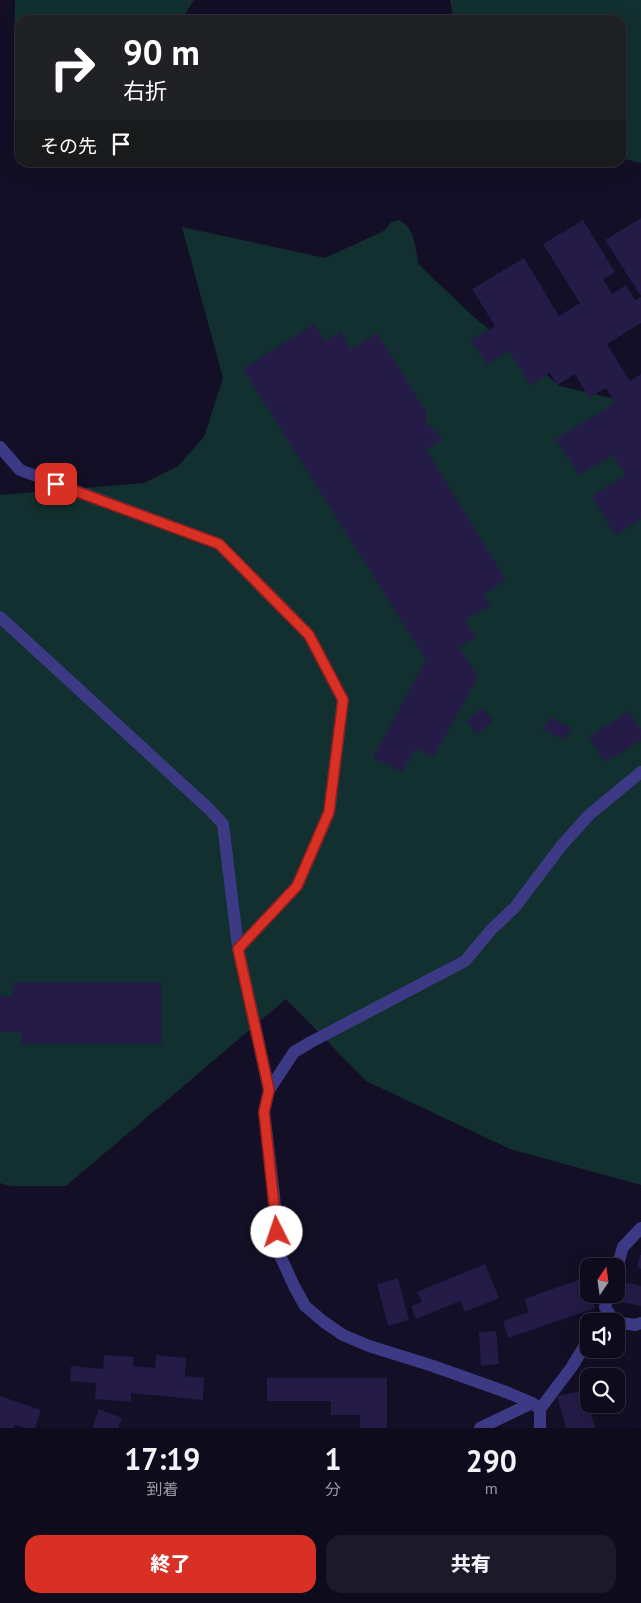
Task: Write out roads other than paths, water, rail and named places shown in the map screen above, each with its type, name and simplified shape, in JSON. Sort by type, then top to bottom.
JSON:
[{"type":"street","points":[[0,447],[20,470],[219,544],[309,635],[343,700],[329,812],[297,886],[238,949]]},
{"type":"street","points":[[0,617],[209,808],[223,824],[238,949],[269,1090]]},
{"type":"street","points":[[536,1406],[433,1366],[369,1346],[343,1335],[305,1306],[278,1251],[274,1195],[264,1112],[269,1090],[294,1052],[465,960],[491,930],[515,907],[562,845],[589,815],[641,772]]},
{"type":"street","points":[[620,1258],[623,1247],[641,1228]]},
{"type":"street","points":[[625,1324],[639,1328]]},
{"type":"street","points":[[480,1428],[536,1406],[571,1368],[580,1354]]},
{"type":"street","points":[[536,1406],[540,1428]]}]
